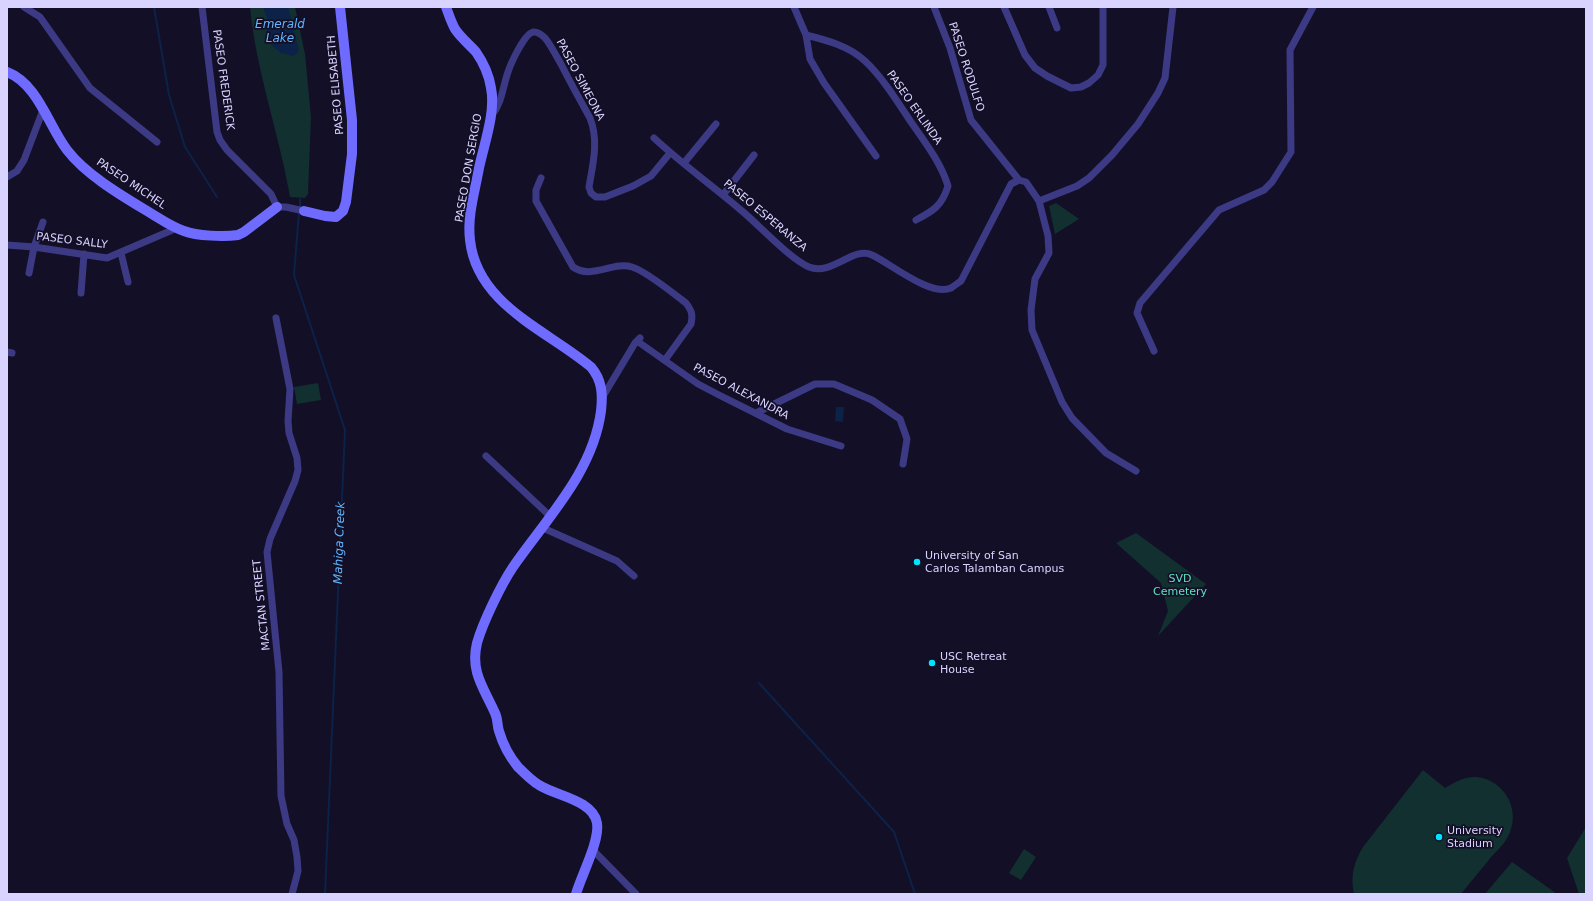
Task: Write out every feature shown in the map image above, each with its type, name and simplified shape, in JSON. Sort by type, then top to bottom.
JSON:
[{"type":"street","points":[[24,7],[40,17],[90,88],[157,142]]},
{"type":"street","name":"PASEO FREDERICK","points":[[202,7],[217,132],[220,140],[227,150],[271,194],[277,207]]},
{"type":"street","name":"PASEO ELISABETH","points":[[277,207],[283,206],[325,216],[336,217],[343,211],[346,202],[352,154],[352,120],[340,7]]},
{"type":"street","name":"PASEO DON SERGIO","points":[[446,7],[455,29],[476,52],[484,65],[491,89],[492,105],[470,217],[469,238],[472,254],[477,267],[484,280],[504,303],[536,329],[591,367],[600,381],[602,399],[598,426],[592,448],[586,461],[551,516],[507,577],[481,631],[475,656],[476,671],[479,682],[496,715],[504,748],[518,767],[539,785],[581,803],[594,814],[597,823],[597,834],[592,849]]},
{"type":"street","points":[[794,7],[806,35],[810,59],[824,84],[876,156]]},
{"type":"street","name":"PASEO RODULFO","points":[[934,7],[950,48],[971,120],[1019,180],[1026,182],[1039,201],[1048,236],[1049,253],[1035,279],[1031,310],[1032,330],[1062,402],[1072,418],[1106,453],[1136,471]]},
{"type":"street","points":[[1004,7],[1024,55],[1035,68],[1071,88],[1081,87],[1089,83],[1098,75],[1103,65],[1102,7]]},
{"type":"street","points":[[1049,7],[1057,28]]},
{"type":"street","points":[[1039,201],[1077,186],[1088,178],[1112,155],[1138,124],[1166,78],[1173,7]]},
{"type":"street","points":[[1154,351],[1137,313],[1140,303],[1219,210],[1264,190],[1272,182],[1291,152],[1290,50],[1313,7]]},
{"type":"street","name":"PASEO SIMEONA","points":[[490,116],[498,104],[504,81],[519,49],[525,38],[530,33],[534,32],[545,38],[590,118],[594,129],[596,144],[589,187],[591,193],[596,197],[605,197],[633,186],[651,176],[670,153]]},
{"type":"street","name":"PASEO ERLINDA","points":[[806,35],[825,40],[845,48],[864,60],[891,91],[941,169],[948,186],[943,198],[936,208],[916,220]]},
{"type":"street","name":"PASEO MICHEL","points":[[7,72],[26,83],[58,136],[76,161],[122,196],[177,228],[191,234],[238,235],[251,228],[277,207]]},
{"type":"street","points":[[7,177],[17,171],[24,160],[43,110]]},
{"type":"street","points":[[684,162],[716,124]]},
{"type":"street","name":"PASEO ESPERANZA","points":[[654,138],[670,153],[684,162],[723,195],[793,257],[809,267],[820,269],[841,262],[859,253],[871,254],[908,278],[938,289],[950,288],[960,281],[1011,184],[1019,180]]},
{"type":"street","points":[[723,195],[754,155]]},
{"type":"street","points":[[541,178],[536,190],[536,201],[573,266],[580,272],[624,266],[633,267],[643,272],[686,303],[691,310],[693,317],[691,324],[665,360]]},
{"type":"street","points":[[28,273],[34,247],[43,222]]},
{"type":"street","name":"PASEO SALLY","points":[[7,245],[34,247],[107,258],[177,228]]},
{"type":"street","points":[[121,253],[128,282]]},
{"type":"street","points":[[81,294],[84,254]]},
{"type":"street","name":"MACTAN STREET","points":[[276,318],[290,389],[288,421],[289,433],[297,458],[298,470],[295,481],[270,539],[267,552],[279,672],[281,796],[283,808],[298,857],[298,871],[292,894]]},
{"type":"street","name":"PASEO ALEXANDRA","points":[[602,399],[639,340],[698,384],[788,429],[841,446]]},
{"type":"street","points":[[756,413],[816,384],[834,384],[872,400],[900,419],[907,439],[903,464]]},
{"type":"street","points":[[486,456],[551,516]]},
{"type":"street","points":[[543,528],[617,561],[634,576]]},
{"type":"street","points":[[576,894],[592,849],[636,894]]},
{"type":"green space","points":[[250,7],[295,7],[305,54],[311,117],[308,194],[305,198],[290,197],[257,55]]},
{"type":"green space","points":[[1056,203],[1079,219],[1055,234],[1049,206]]},
{"type":"green space","points":[[318,383],[321,400],[297,404],[294,387]]},
{"type":"green space","name":"SVD Cemetery","points":[[1136,533],[1206,584],[1158,636],[1168,611],[1161,583],[1116,543]]},
{"type":"green space","name":"University Stadium","points":[[1423,770],[1445,788],[1468,777],[1486,779],[1495,783],[1507,796],[1513,813],[1513,823],[1507,839],[1461,894],[1354,894],[1352,881],[1354,869],[1363,847]]},
{"type":"green space","points":[[1586,827],[1586,894],[1579,894],[1567,858]]},
{"type":"green space","points":[[1024,849],[1036,857],[1021,880],[1009,873]]},
{"type":"green space","points":[[1512,862],[1557,894],[1485,894]]},
{"type":"water","name":"Emerald Lake","points":[[263,7],[288,7],[299,50],[294,56],[281,53],[271,45],[266,34],[268,21]]},
{"type":"water","points":[[836,407],[844,407],[843,422],[835,421]]},
{"type":"waterway","points":[[154,7],[169,95],[185,147],[217,197]]},
{"type":"waterway","name":"Mahiga Creek","points":[[300,199],[300,208]]},
{"type":"waterway","name":"Mahiga Creek","points":[[299,212],[294,275],[345,430],[325,894]]},
{"type":"waterway","points":[[759,683],[894,832],[915,894]]},
{"type":"place","name":"University of San Carlos Talamban Campus","points":[[917,562]]},
{"type":"place","name":"USC Retreat House","points":[[932,663]]},
{"type":"place","name":"University Stadium","points":[[1439,837]]}]
